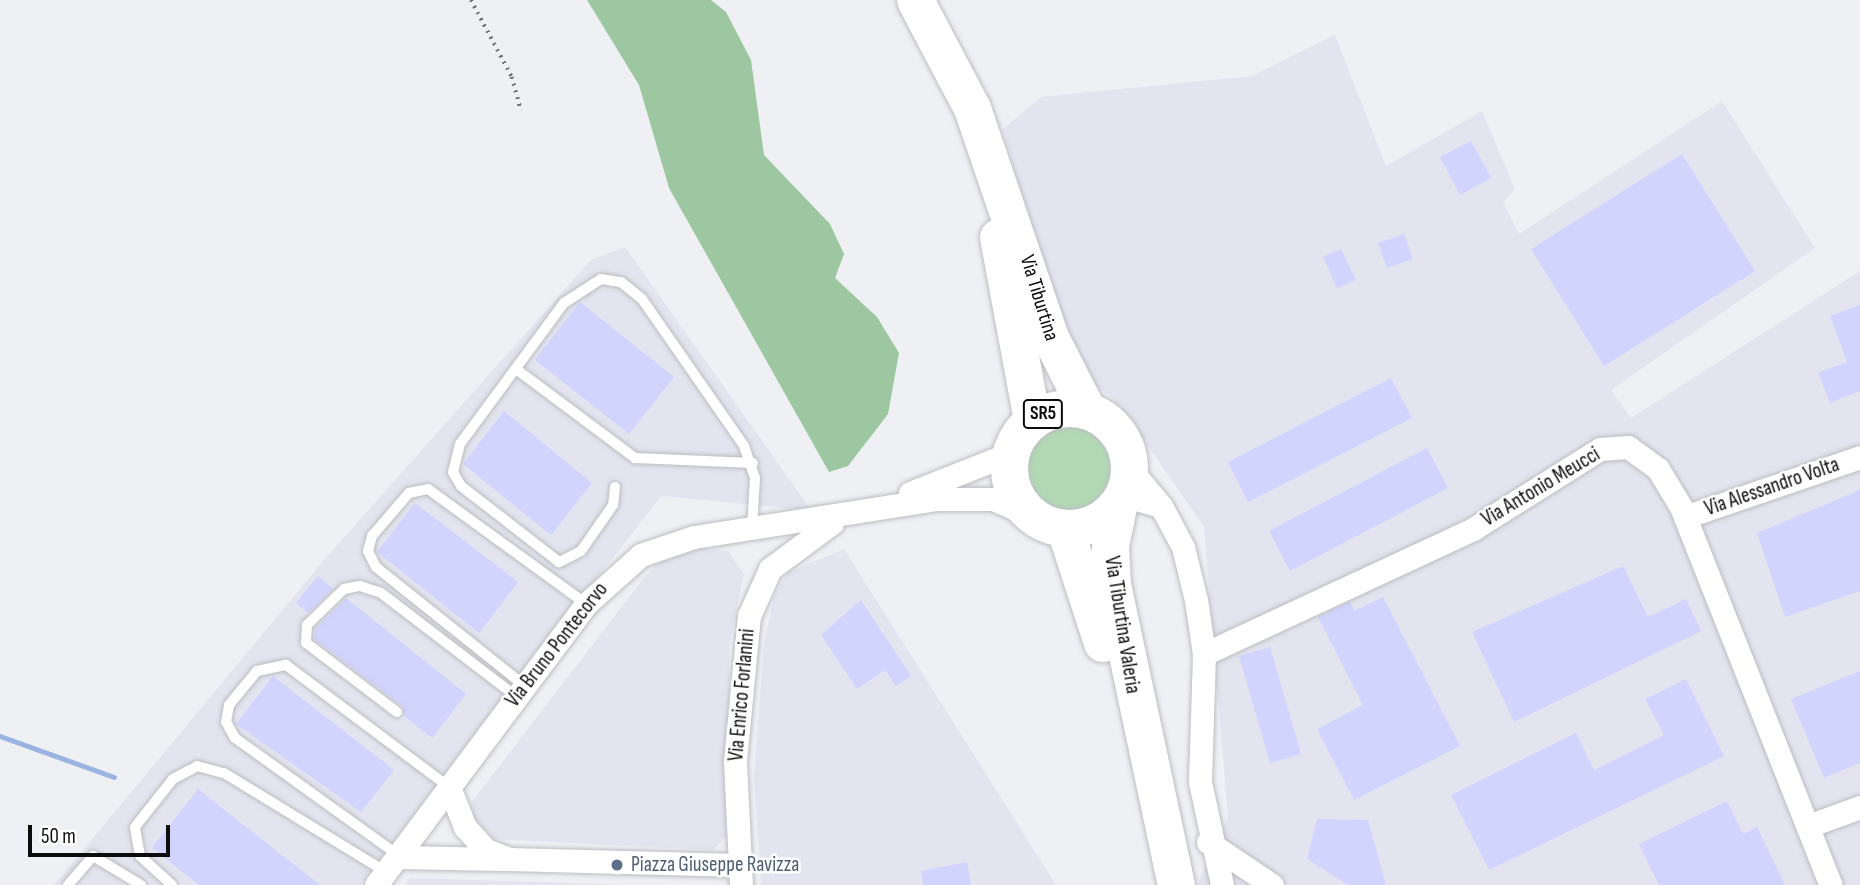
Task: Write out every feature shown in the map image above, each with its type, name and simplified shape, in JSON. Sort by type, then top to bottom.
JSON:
[{"type":"main road","name":"Via Tiburtina","points":[[915,0],[972,108],[1055,349],[1087,410],[1119,432],[1124,489]]},
{"type":"main road","name":"Via Tiburtina","points":[[997,183],[999,245],[1032,420]]},
{"type":"main road","name":"SR5","points":[[1049,522],[1012,488],[1011,453],[1032,420],[1058,409],[1087,410]]},
{"type":"main road","points":[[1049,522],[1096,523],[1124,489]]},
{"type":"main road","name":"Via Tiburtina Valeria","points":[[1124,489],[1111,570],[1143,749],[1176,885]]},
{"type":"main road","name":"Via Tiburtina Valeria","points":[[1049,522],[1143,749]]},
{"type":"street","name":"Via Antonio Meucci","points":[[1204,654],[1473,529],[1600,449],[1628,447],[1646,458],[1685,517],[1831,885]]},
{"type":"street","name":"Via Bruno Pontecorvo","points":[[854,513],[1011,453]]},
{"type":"street","name":"Via Alessandro Volta","points":[[1685,517],[1860,457]]},
{"type":"street","points":[[1124,489],[1161,506],[1188,565],[1204,654],[1199,749],[1208,842],[1222,885]]},
{"type":"street","name":"Via Bruno Pontecorvo","points":[[389,867],[586,604],[641,555],[694,537],[977,497],[1049,522]]},
{"type":"street","name":"Via Enrico Forlanini","points":[[741,875],[737,719],[755,596],[794,545],[854,513]]},
{"type":"street","points":[[449,787],[465,827],[486,850],[509,859]]},
{"type":"street","points":[[1808,826],[1860,807]]},
{"type":"street","points":[[1208,842],[1272,885]]},
{"type":"street","points":[[389,867],[509,859],[741,875]]},
{"type":"lane","points":[[615,487],[612,505],[580,551],[559,562],[461,486],[453,472],[456,450],[571,295],[594,281],[616,280],[642,299],[752,463],[752,529]]},
{"type":"lane","points":[[516,369],[635,458],[752,463]]},
{"type":"lane","points":[[521,691],[376,567],[368,551],[372,536],[409,494],[428,489],[586,604]]},
{"type":"lane","points":[[397,712],[306,643],[307,625],[344,589],[360,586],[381,593],[521,691]]},
{"type":"lane","points":[[389,867],[235,738],[226,722],[229,705],[257,671],[286,665],[449,787]]},
{"type":"lane","points":[[172,885],[140,856],[135,827],[173,779],[197,766],[224,773],[389,867]]},
{"type":"lane","points":[[68,885],[93,856],[141,885]]},
{"type":"path","points":[[471,0],[512,77],[521,111]]},
{"type":"shaded area","points":[[1335,35],[1386,166],[1482,111],[1515,189],[1503,202],[1519,234],[1722,101],[1815,248],[1611,390],[1631,418],[1860,271],[1860,885],[1197,885],[1228,818],[1204,527],[1120,405],[1085,377],[1046,278],[1003,129],[1041,97],[1252,76]]},
{"type":"shaded area","points":[[625,247],[811,510],[661,496],[360,885],[54,885],[324,560],[591,260]]},
{"type":"shaded area","points":[[692,547],[728,551],[744,574],[729,645],[729,834],[713,850],[495,839],[474,819],[471,803],[643,579],[662,559]]},
{"type":"shaded area","points":[[844,549],[1056,885],[761,885],[754,776],[764,644],[774,597],[787,573]]},
{"type":"shaded area","points":[[410,878],[506,881],[630,885],[405,885]]},
{"type":"green space","points":[[587,0],[711,0],[726,12],[751,60],[764,155],[830,224],[844,254],[835,278],[877,317],[899,353],[888,414],[848,466],[829,472],[669,188],[639,85]]},
{"type":"green space","points":[[1069,424],[1094,431],[1106,443],[1113,468],[1106,493],[1094,505],[1069,512],[1044,505],[1032,493],[1025,468],[1032,443],[1044,431]]},
{"type":"building","points":[[1471,141],[1491,178],[1460,195],[1440,157]]},
{"type":"building","points":[[1682,154],[1755,271],[1604,366],[1531,249]]},
{"type":"building","points":[[1404,234],[1413,259],[1387,268],[1378,243]]},
{"type":"building","points":[[1341,249],[1356,280],[1337,288],[1323,257]]},
{"type":"building","points":[[580,302],[674,377],[629,434],[535,360]]},
{"type":"building","points":[[1860,305],[1860,391],[1830,403],[1818,373],[1847,362],[1830,316]]},
{"type":"building","points":[[1391,378],[1412,418],[1248,502],[1228,462]]},
{"type":"building","points":[[504,411],[592,483],[551,535],[463,464]]},
{"type":"building","points":[[1427,448],[1448,488],[1290,571],[1269,531]]},
{"type":"building","points":[[1860,490],[1860,591],[1785,617],[1757,533]]},
{"type":"building","points":[[415,503],[518,582],[479,633],[377,552]]},
{"type":"building","points":[[1623,566],[1648,617],[1686,599],[1701,631],[1514,722],[1472,632]]},
{"type":"building","points":[[318,576],[333,589],[308,613],[296,603]]},
{"type":"building","points":[[1383,597],[1460,746],[1354,800],[1317,729],[1363,705],[1318,617],[1350,602],[1354,611]]},
{"type":"building","points":[[346,598],[466,694],[432,738],[404,716],[402,706],[314,639],[315,629]]},
{"type":"building","points":[[861,600],[911,676],[896,686],[885,670],[857,689],[821,635]]},
{"type":"building","points":[[1270,647],[1301,754],[1270,763],[1239,656]]},
{"type":"building","points":[[1860,671],[1860,763],[1824,778],[1791,699]]},
{"type":"building","points":[[273,676],[394,770],[361,812],[236,724]]},
{"type":"building","points":[[1686,679],[1724,756],[1489,870],[1451,795],[1576,733],[1594,770],[1664,735],[1645,699]]},
{"type":"building","points":[[198,789],[320,885],[199,885],[152,848]]},
{"type":"building","points":[[1727,801],[1743,834],[1757,827],[1785,885],[1659,885],[1639,844]]},
{"type":"building","points":[[1317,819],[1368,820],[1386,885],[1348,885],[1307,859]]},
{"type":"building","points":[[967,862],[971,885],[923,885],[921,871]]},
{"type":"waterway","points":[[0,736],[114,777]]},
{"type":"place","name":"Piazza Giuseppe Ravizza","points":[[617,865]]}]
